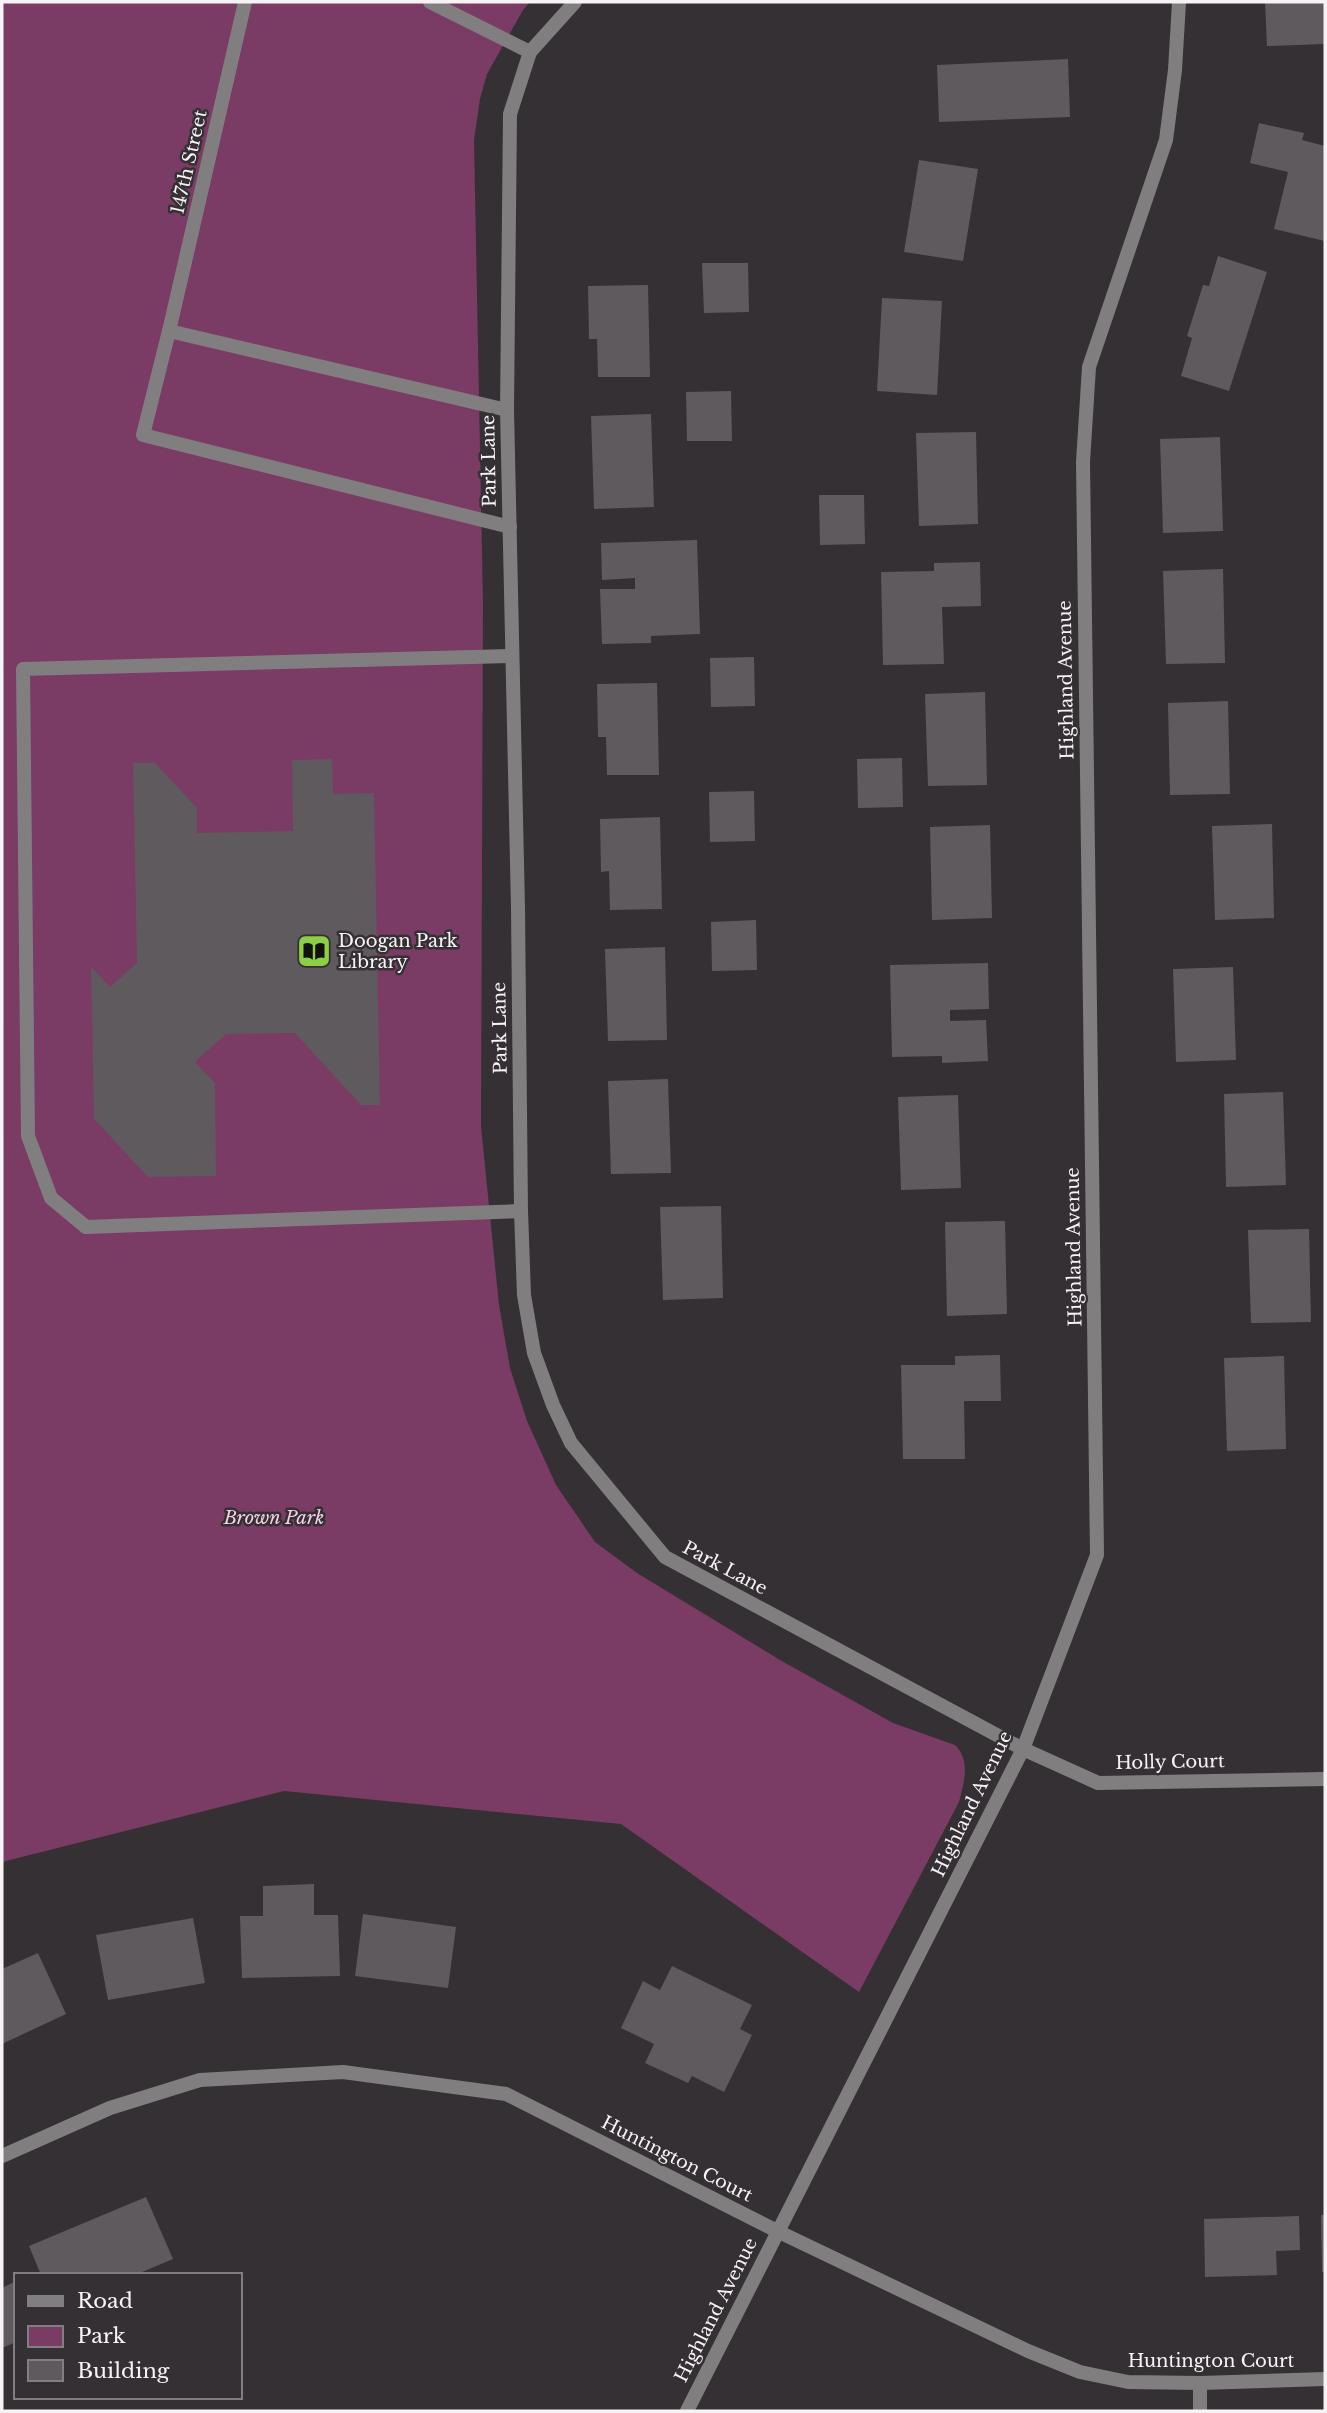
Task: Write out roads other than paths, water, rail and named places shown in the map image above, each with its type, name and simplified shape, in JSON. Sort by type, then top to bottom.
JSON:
[{"type":"street","name":"147th Street","points":[[246,2],[143,435],[510,527]]},
{"type":"street","points":[[430,2],[530,52],[575,2]]},
{"type":"street","name":"Highland Avenue","points":[[687,2411],[1023,1749],[1097,1555],[1083,461],[1089,367],[1166,140],[1175,70],[1179,2]]},
{"type":"street","name":"Park Lane","points":[[530,52],[510,114],[507,410],[521,1211],[524,1295],[534,1353],[553,1405],[571,1443],[665,1558],[1023,1749]]},
{"type":"street","points":[[169,331],[507,410]]},
{"type":"street","points":[[512,656],[23,669],[28,1136],[51,1198],[86,1227],[521,1211]]},
{"type":"street","name":"Holly Court","points":[[1023,1749],[1098,1783],[1325,1779]]},
{"type":"street","name":"Huntington Court","points":[[2,2156],[110,2108],[200,2080],[343,2072],[506,2094],[777,2231],[1028,2351],[1080,2372],[1128,2382],[1325,2379]]},
{"type":"street","points":[[1200,2383],[1200,2411]]},
{"type":"place","name":"Doogan Park Library","points":[[314,951]]},
{"type":"park label","name":"Brown Park","points":[[274,1518]]}]
